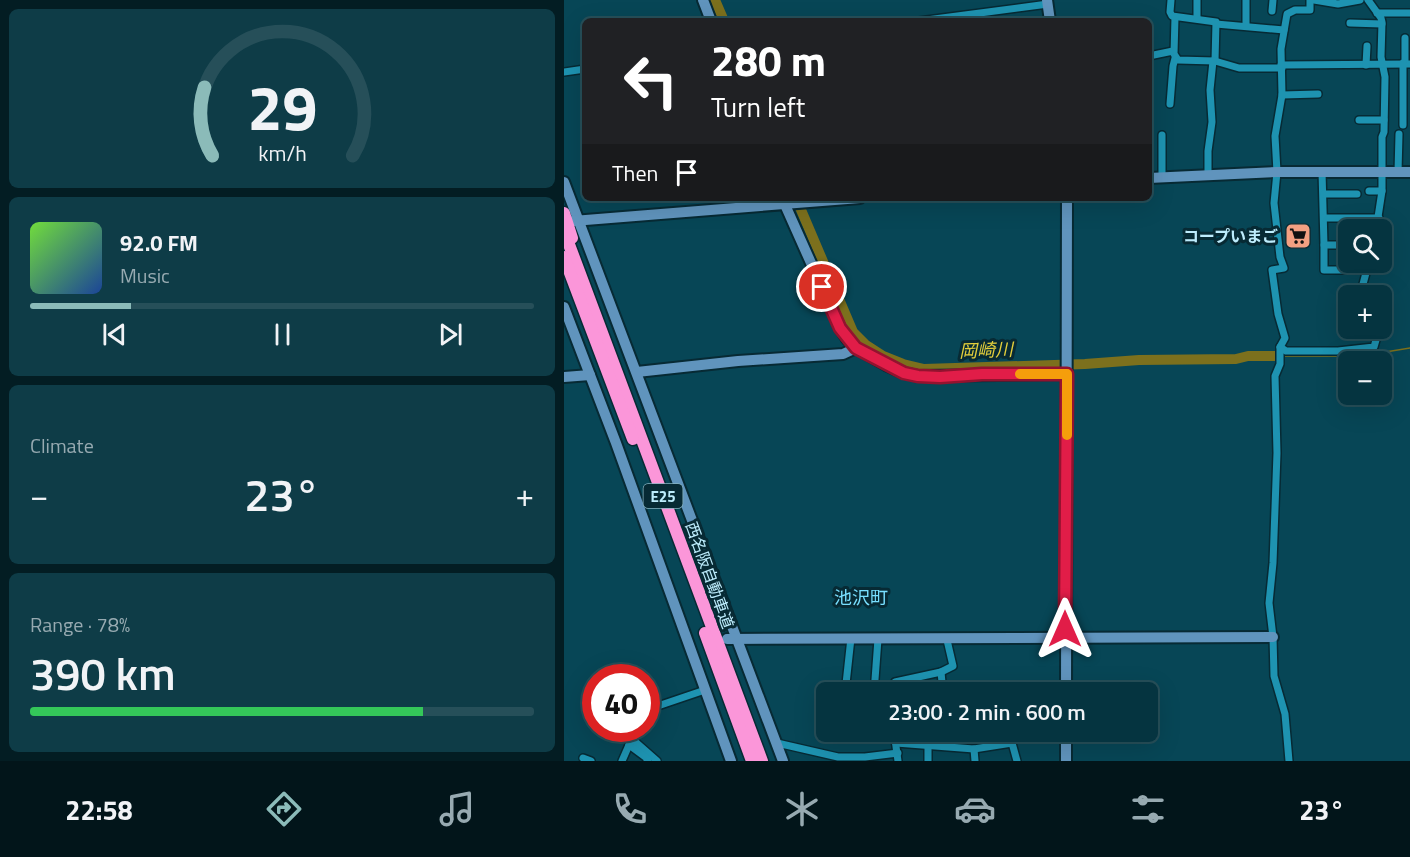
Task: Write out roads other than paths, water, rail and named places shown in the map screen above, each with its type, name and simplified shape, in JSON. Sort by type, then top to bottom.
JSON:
[{"type":"highway","points":[[572,218],[613,362]]},
{"type":"highway","name":"西名阪自動車道","points":[[564,231],[762,761]]},
{"type":"highway","name":"西名阪自動車道","points":[[564,257],[752,761]]},
{"type":"highway","points":[[564,263],[576,288]]},
{"type":"street","points":[[703,0],[710,18]]},
{"type":"street","points":[[1171,0],[1170,15],[1214,20],[1216,24],[1210,90],[1212,122],[1208,151],[1208,175]]},
{"type":"street","points":[[1197,0],[1197,18]]},
{"type":"street","points":[[1246,0],[1246,26]]},
{"type":"street","points":[[1272,0],[1272,10]]},
{"type":"street","points":[[1294,10],[1295,0]]},
{"type":"street","points":[[1289,761],[1285,714],[1274,676],[1269,603],[1273,563],[1277,453],[1275,376],[1280,362],[1280,348],[1285,338],[1278,314],[1272,270],[1284,268],[1280,257],[1274,204],[1277,172],[1275,136],[1282,95],[1284,30],[1287,14],[1294,10],[1310,10],[1312,0],[1338,4],[1360,0]]},
{"type":"street","points":[[1323,218],[1379,218],[1383,172],[1385,77],[1382,63],[1382,24],[1368,0]]},
{"type":"street","points":[[939,18],[1048,2],[1050,18]]},
{"type":"street","points":[[1377,13],[1410,13]]},
{"type":"street","points":[[1170,104],[1175,17]]},
{"type":"street","points":[[1350,23],[1382,24]]},
{"type":"street","points":[[1216,24],[1284,30]]},
{"type":"street","points":[[1403,124],[1407,41]]},
{"type":"street","points":[[1366,64],[1367,46]]},
{"type":"street","points":[[1152,57],[1174,55]]},
{"type":"street","points":[[1174,55],[1178,60],[1214,61],[1239,68],[1406,63]]},
{"type":"street","points":[[564,72],[582,69]]},
{"type":"street","points":[[1282,95],[1315,95]]},
{"type":"street","points":[[1359,120],[1384,120]]},
{"type":"street","points":[[1398,172],[1399,134]]},
{"type":"street","points":[[1161,135],[1162,177]]},
{"type":"street","points":[[1322,171],[1323,270],[1338,269]]},
{"type":"street","points":[[1152,178],[1277,172],[1410,172]]},
{"type":"street","points":[[564,182],[572,218],[637,372],[732,639],[783,761]]},
{"type":"street","points":[[1369,191],[1382,191]]},
{"type":"street","points":[[1324,194],[1357,194]]},
{"type":"street","points":[[572,218],[819,201]]},
{"type":"street","points":[[1066,682],[1067,201]]},
{"type":"street","points":[[785,202],[840,328],[856,348],[886,365],[918,376],[1067,372]]},
{"type":"street","points":[[1323,245],[1338,245]]},
{"type":"street","points":[[564,307],[693,642],[705,690],[731,761]]},
{"type":"street","points":[[1280,348],[1286,351],[1338,351],[1374,347],[1376,339]]},
{"type":"street","points":[[637,372],[843,354],[856,348]]},
{"type":"street","points":[[564,377],[590,375]]},
{"type":"street","points":[[732,639],[1273,637]]},
{"type":"street","points":[[846,682],[851,638]]},
{"type":"street","points":[[875,682],[878,639]]},
{"type":"street","points":[[895,682],[941,672],[953,666],[947,640]]},
{"type":"street","points":[[941,672],[942,682]]},
{"type":"street","points":[[660,705],[705,690]]},
{"type":"street","points":[[622,761],[630,742]]},
{"type":"street","points":[[630,742],[648,759],[647,761]]},
{"type":"street","points":[[630,742],[657,761]]},
{"type":"street","points":[[1066,742],[1066,761]]},
{"type":"street","points":[[777,743],[838,757],[865,759],[898,757],[896,743],[974,750],[1012,743],[1017,761]]},
{"type":"street","points":[[928,745],[928,761]]},
{"type":"street","points":[[974,750],[975,761]]},
{"type":"waterway","name":"岡崎川","points":[[715,0],[723,18]]},
{"type":"waterway","name":"岡崎川","points":[[797,201],[853,332],[866,345],[883,356],[903,364],[924,369],[1277,356]]},
{"type":"waterway","points":[[1283,356],[1361,356],[1410,348]]},
{"type":"place","name":"コープいまご","points":[[1298,236]]},
{"type":"district","name":"池沢町","points":[[861,597]]}]
